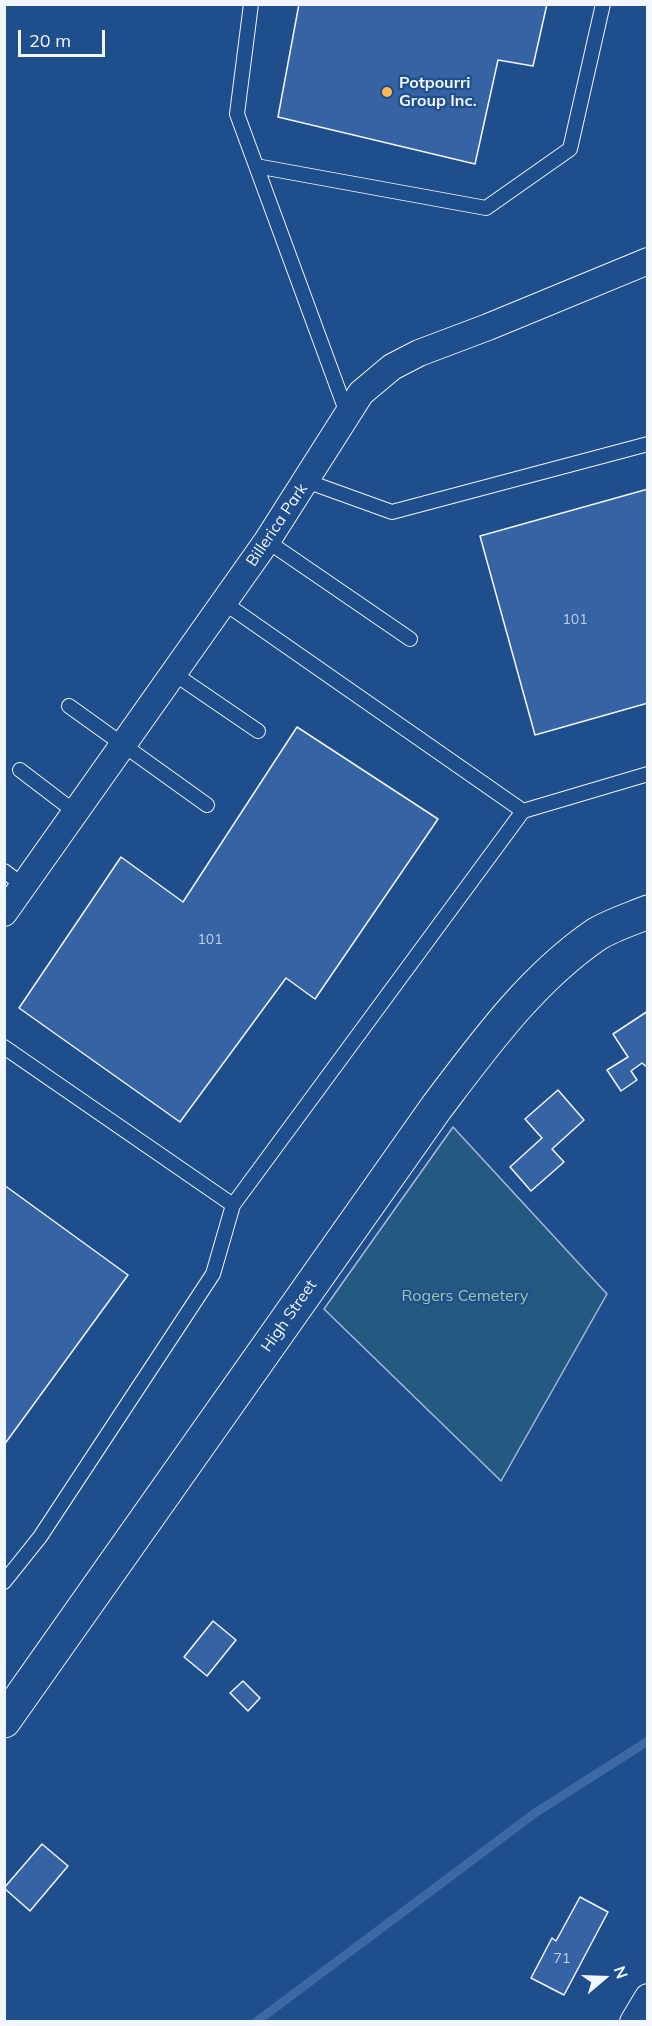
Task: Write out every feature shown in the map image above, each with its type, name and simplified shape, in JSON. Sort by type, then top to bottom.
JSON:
[{"type":"main road","name":"High Street","points":[[4,1721],[449,1091],[488,1040],[542,980],[598,933],[648,912]]},
{"type":"street","name":"Billerica Park","points":[[4,913],[14,878],[75,812],[267,542],[361,393],[392,367],[419,352],[488,327],[648,261]]},
{"type":"street","points":[[633,2022],[648,1997]]},
{"type":"lane","points":[[251,4],[237,114],[348,416]]},
{"type":"lane","points":[[256,166],[486,208],[570,149],[603,4]]},
{"type":"lane","points":[[306,481],[392,512],[648,444]]},
{"type":"lane","points":[[267,542],[410,639]]},
{"type":"lane","points":[[223,602],[523,810]]},
{"type":"lane","points":[[173,673],[258,731]]},
{"type":"lane","points":[[69,706],[207,805]]},
{"type":"lane","points":[[20,770],[75,812]]},
{"type":"lane","points":[[4,1582],[40,1537],[213,1274],[233,1205],[523,810],[648,774]]},
{"type":"lane","points":[[4,1047],[233,1205]]},
{"type":"green space","name":"Rogers Cemetery","points":[[453,1127],[607,1294],[501,1481],[324,1309]]},
{"type":"building","name":"Potpourri Group Inc.","points":[[299,4],[547,4],[533,66],[498,60],[475,164],[278,117]]},
{"type":"building","points":[[648,489],[648,703],[535,735],[480,536]]},
{"type":"building","points":[[297,727],[438,819],[315,999],[286,978],[180,1122],[19,1008],[121,857],[183,902]]},
{"type":"building","points":[[648,1011],[648,1068],[642,1063],[631,1071],[637,1080],[621,1091],[607,1070],[628,1057],[613,1034]]},
{"type":"building","points":[[558,1090],[584,1120],[552,1149],[564,1162],[531,1191],[510,1167],[542,1138],[525,1119]]},
{"type":"building","points":[[4,1185],[128,1275],[4,1445]]},
{"type":"building","points":[[213,1621],[236,1640],[207,1676],[184,1657]]},
{"type":"building","points":[[243,1681],[260,1698],[248,1711],[230,1693]]},
{"type":"building","points":[[42,1844],[68,1866],[30,1911],[4,1888]]},
{"type":"building","points":[[580,1897],[608,1912],[564,1995],[531,1978],[552,1938],[556,1941]]},
{"type":"waterway","points":[[256,2022],[535,1813],[648,1741]]},
{"type":"place","name":"Potpourri Group Inc.","points":[[387,92]]}]
